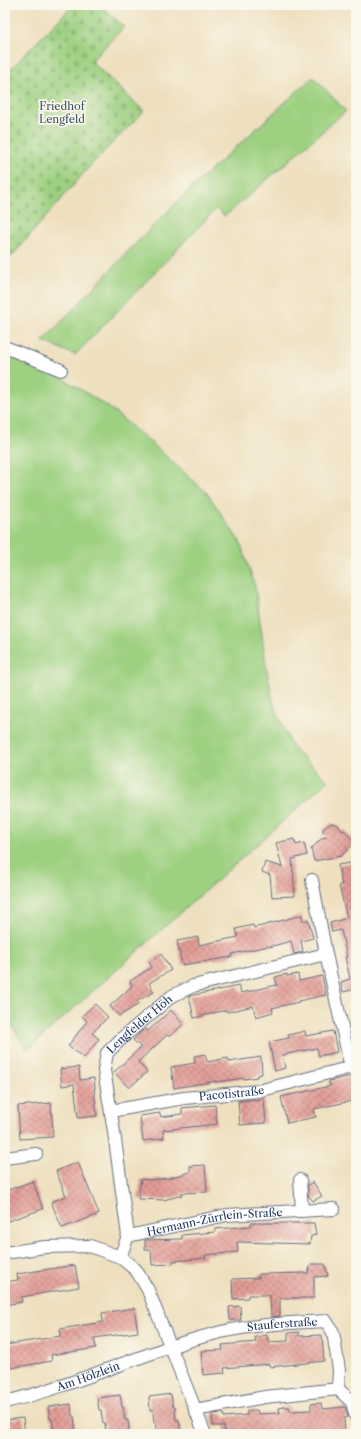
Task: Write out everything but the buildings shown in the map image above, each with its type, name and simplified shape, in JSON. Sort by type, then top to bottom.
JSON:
[{"type":"street","points":[[5,347],[61,370]]},
{"type":"street","name":"Pacotistraße","points":[[111,1111],[184,1098],[258,1091],[353,1067],[326,954],[312,880]]},
{"type":"street","name":"Lengfelder Höh","points":[[120,1257],[128,1236],[104,1070],[107,1054],[122,1038],[172,996],[193,986],[326,954]]},
{"type":"street","points":[[5,1158],[36,1154]]},
{"type":"street","points":[[300,1180],[302,1211]]},
{"type":"street","name":"Hermann-Zürrlein-Straße","points":[[128,1236],[227,1215],[334,1209]]},
{"type":"street","points":[[5,1253],[45,1247],[90,1246],[120,1257],[136,1270],[148,1290],[205,1434]]},
{"type":"street","name":"Stauferstraße","points":[[171,1346],[221,1332],[258,1325],[326,1321],[334,1332],[339,1370],[338,1389]]},
{"type":"street","name":"Am Hölzlein","points":[[5,1402],[29,1397],[77,1381],[171,1346]]},
{"type":"street","points":[[195,1410],[265,1397],[338,1389],[352,1402],[356,1417]]},
{"type":"green space","name":"Friedhof Lengfeld","points":[[73,5],[100,5],[124,27],[93,59],[93,63],[144,111],[90,166],[5,264],[5,75]]},
{"type":"green space","points":[[313,77],[346,111],[225,216],[216,209],[75,355],[43,341],[137,242],[190,189]]},
{"type":"green space","points":[[5,352],[56,374],[107,406],[147,439],[207,493],[240,542],[255,586],[267,671],[274,705],[292,747],[328,781],[27,1050],[5,1014]]}]
